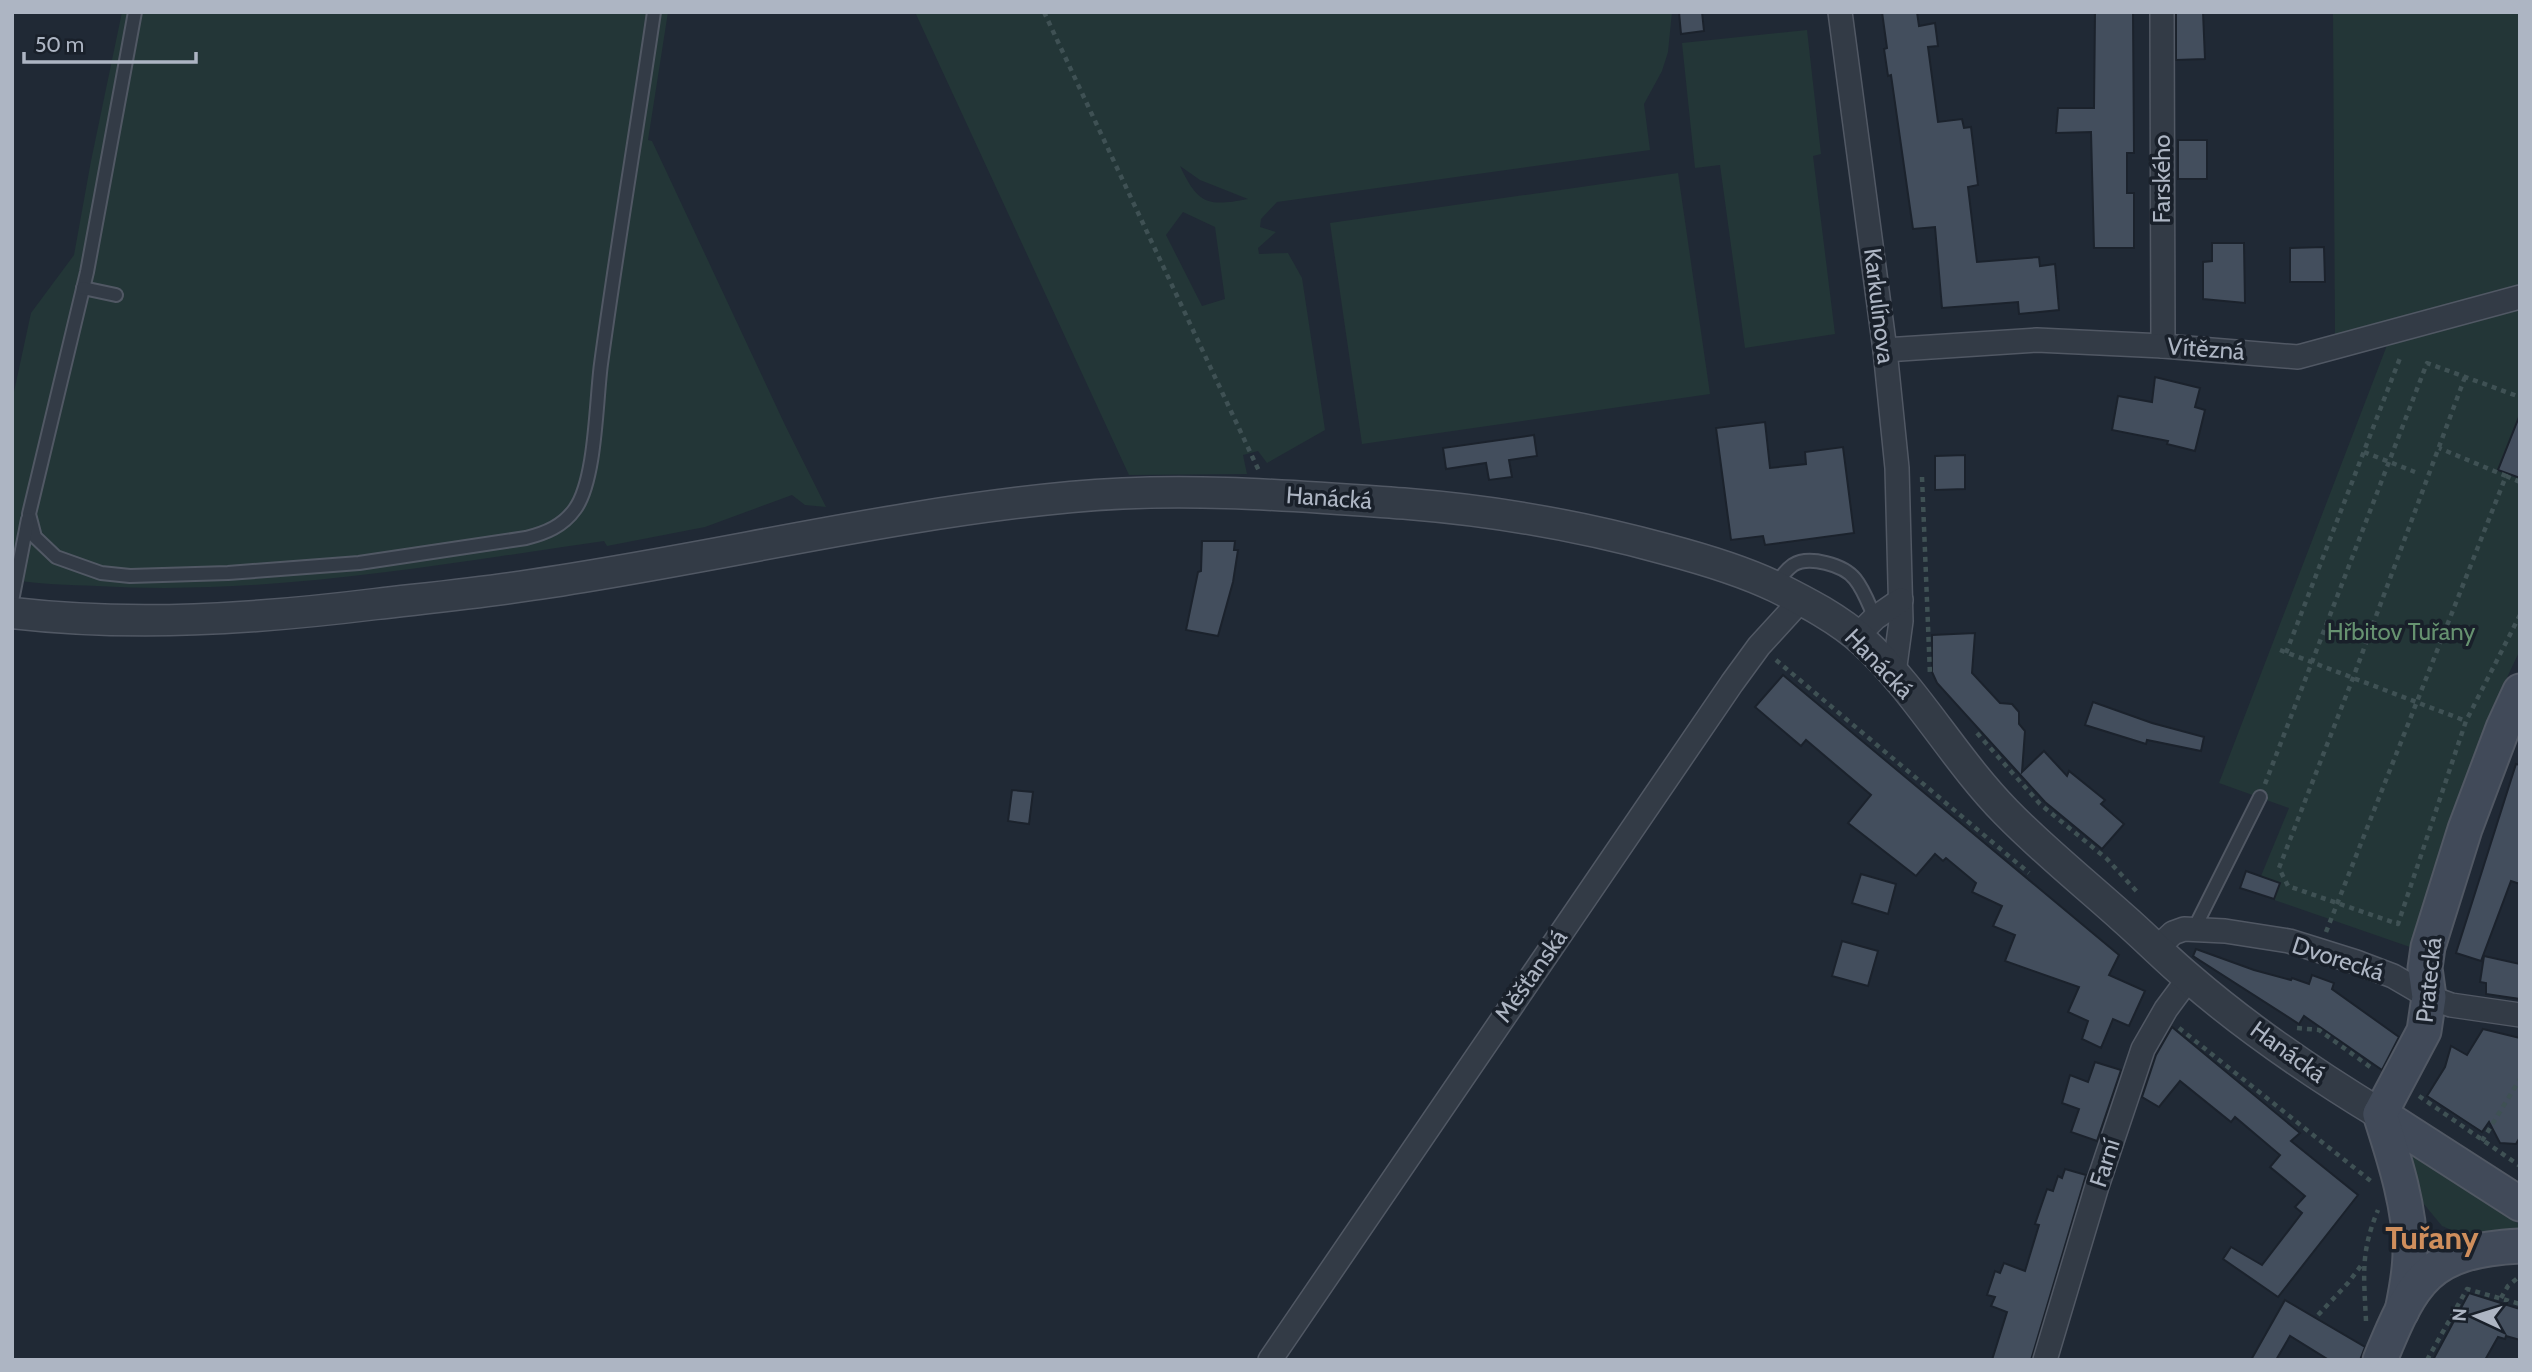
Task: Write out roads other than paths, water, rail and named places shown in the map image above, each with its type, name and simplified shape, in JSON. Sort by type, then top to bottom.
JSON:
[{"type":"main road","name":"Pratecká","points":[[2380,1114],[2424,1031],[2429,997],[2425,968],[2428,947],[2465,829],[2502,728],[2520,691]]},
{"type":"main road","name":"Hanácká","points":[[2380,1114],[2520,1204]]},
{"type":"main road","points":[[2380,1114],[2392,1152],[2409,1235],[2409,1265],[2402,1311]]},
{"type":"main road","points":[[2380,1360],[2402,1311],[2421,1281],[2440,1263],[2473,1251],[2520,1246]]},
{"type":"street","name":"Karkulínova","points":[[1840,12],[1885,350],[1897,468],[1901,600],[1900,634],[1894,673]]},
{"type":"street","name":"Farského","points":[[2162,12],[2163,346]]},
{"type":"street","name":"Vítězná","points":[[1885,350],[2037,340],[2163,346],[2298,357],[2520,297]]},
{"type":"street","name":"Hanácká","points":[[12,613],[129,621],[199,620],[309,612],[534,585],[822,533],[1074,496],[1151,492],[1270,494],[1442,507],[1568,525],[1698,558],[1774,586],[1866,627],[1894,673],[1960,760],[2006,812],[2189,978],[2280,1049],[2380,1114]]},
{"type":"street","name":"Měšťanská","points":[[1270,1360],[1725,693],[1759,646],[1801,600]]},
{"type":"street","points":[[1866,627],[1901,600]]},
{"type":"street","points":[[2157,948],[2173,933],[2194,929]]},
{"type":"street","name":"Dvorecká","points":[[2194,929],[2289,942],[2393,976],[2429,997],[2451,1005],[2520,1015]]},
{"type":"street","name":"Farní","points":[[2045,1360],[2097,1186],[2143,1049],[2166,1009],[2189,978]]},
{"type":"lane","points":[[12,601],[29,514],[83,288],[135,12]]},
{"type":"lane","points":[[29,514],[35,537],[56,557],[102,573],[130,576],[228,573],[359,563],[526,538],[549,532],[563,522],[576,508],[585,487],[591,455],[601,365],[654,12]]},
{"type":"lane","points":[[83,288],[116,295]]},
{"type":"lane","points":[[1774,586],[1786,571],[1798,562],[1836,565],[1856,579],[1866,627]]},
{"type":"lane","points":[[2194,929],[2260,797]]},
{"type":"district","name":"Tuřany","points":[[2432,1238]]},
{"type":"park label","name":"Hřbitov Tuřany","points":[[2401,632]]}]
